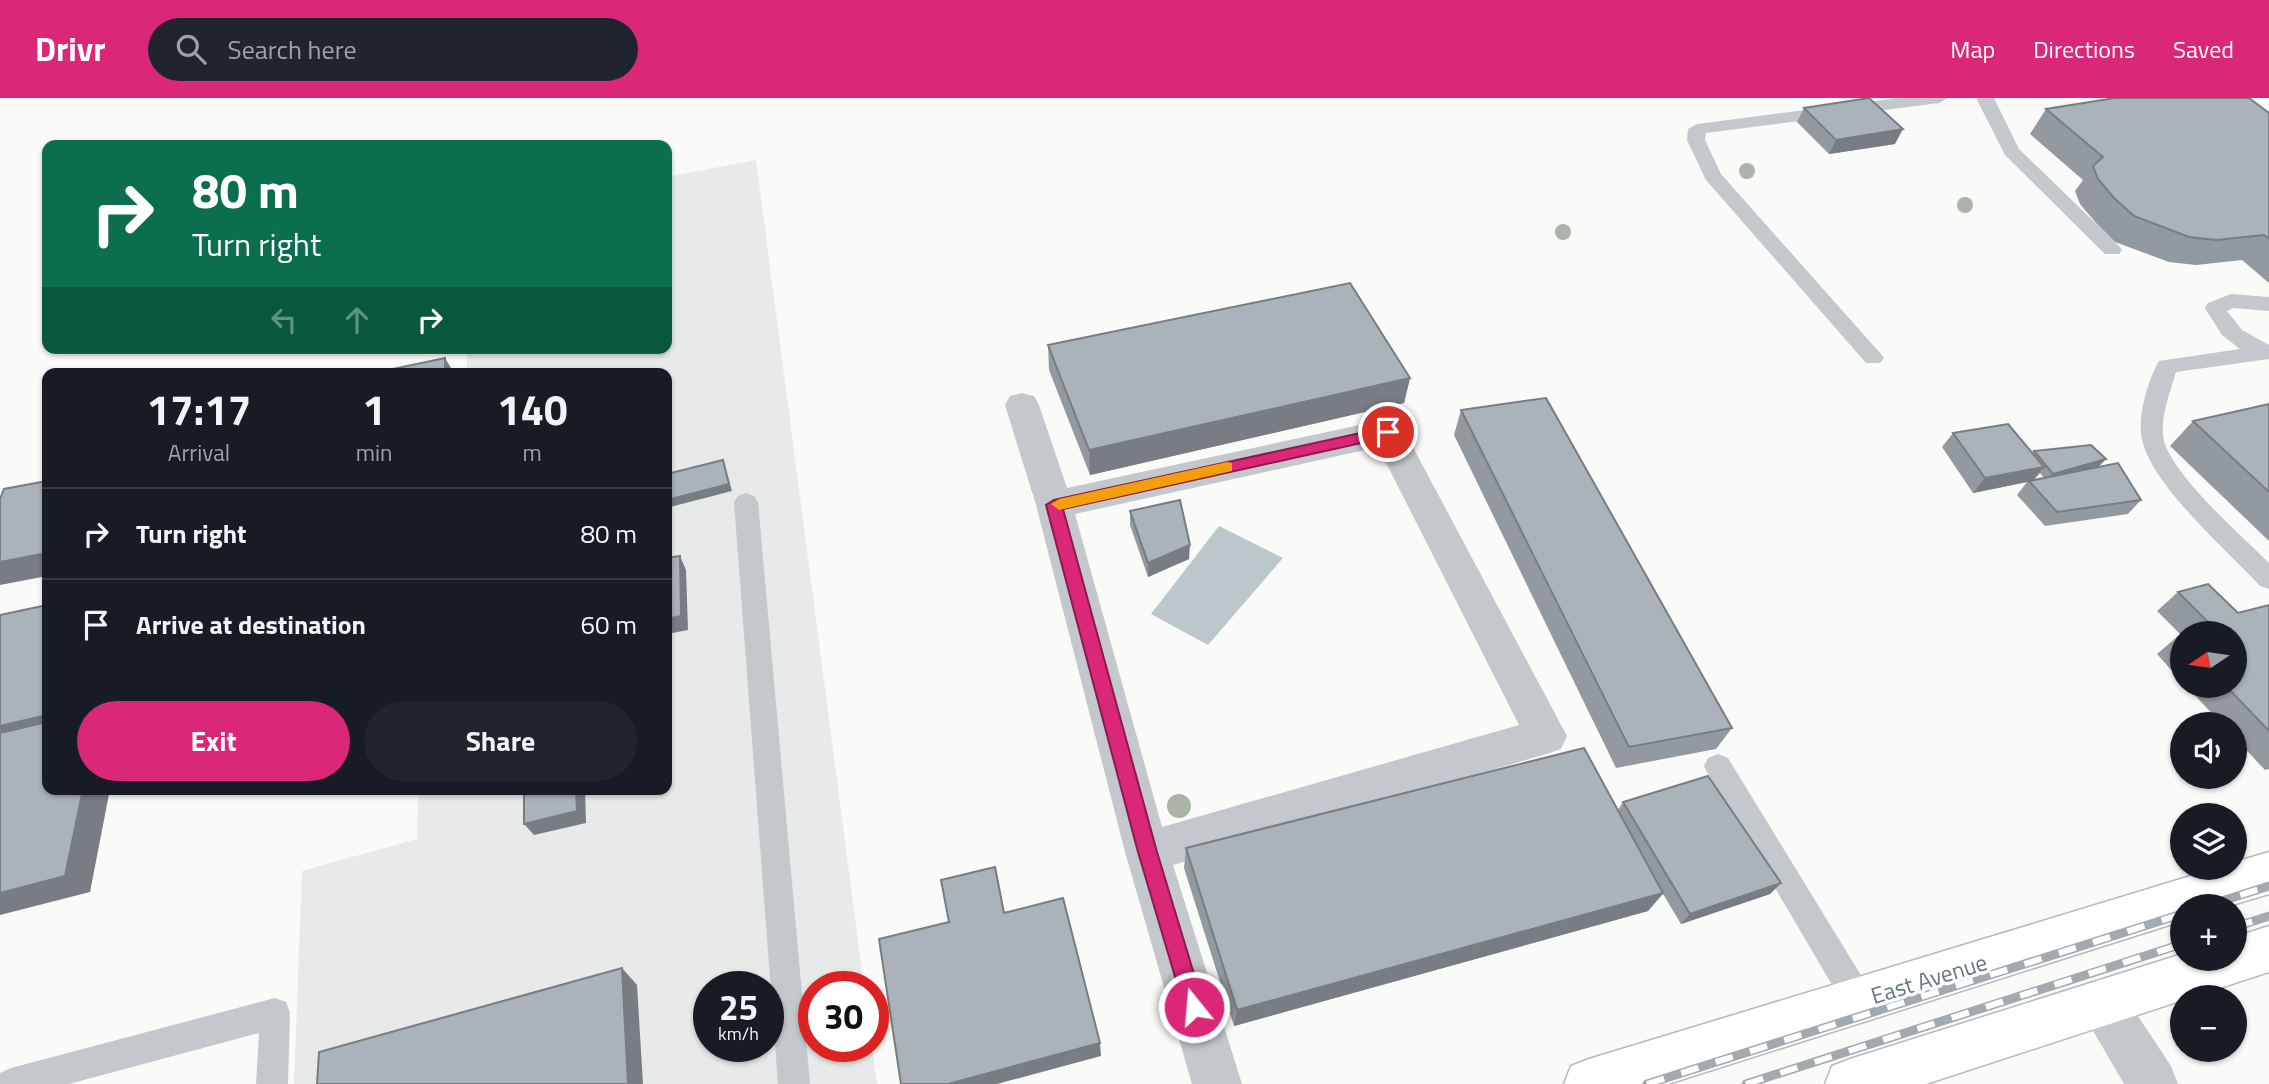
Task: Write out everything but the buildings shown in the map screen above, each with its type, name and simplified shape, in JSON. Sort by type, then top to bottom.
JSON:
[{"type":"main road","name":"East Avenue","points":[[1589,1084],[2269,873]]},
{"type":"main road","points":[[1850,1084],[2269,948]]},
{"type":"street","points":[[1021,405],[1054,505],[1147,852],[1217,1084]]},
{"type":"street","points":[[1054,505],[1388,432],[1546,736],[1147,852]]},
{"type":"street","points":[[2101,1003],[2153,1084]]},
{"type":"lane","points":[[1873,358],[1713,176],[1696,140],[1697,129],[1938,98]]},
{"type":"lane","points":[[1985,98],[2011,151],[2112,250]]},
{"type":"lane","points":[[2266,352],[2238,341],[2221,322],[2215,308],[2231,301],[2269,304]]},
{"type":"lane","points":[[2266,352],[2167,366],[2156,407],[2153,440],[2168,470],[2269,579]]},
{"type":"lane","points":[[747,502],[794,1084]]},
{"type":"lane","points":[[1718,766],[1859,1001]]},
{"type":"lane","points":[[11,1084],[275,1013],[272,1084]]},
{"type":"shaded area","points":[[756,160],[862,971],[798,971],[798,1062],[874,1062],[877,1084],[294,1084],[302,871],[417,839],[418,795],[672,795],[672,368],[467,368],[467,354],[672,354],[672,176]]},
{"type":"shaded area","points":[[1219,526],[1283,558],[1208,645],[1151,614]]},
{"type":"railway","points":[[2244,894],[2269,886]]},
{"type":"railway","points":[[2247,923],[2269,916]]},
{"type":"railway","points":[[1647,1084],[2170,918]]},
{"type":"railway","points":[[1746,1084],[2170,948]]},
{"type":"slow traffic","points":[[1059,504],[1227,467]]},
{"type":"route","points":[[1194,1007],[1147,852],[1054,505],[1388,432]]}]
